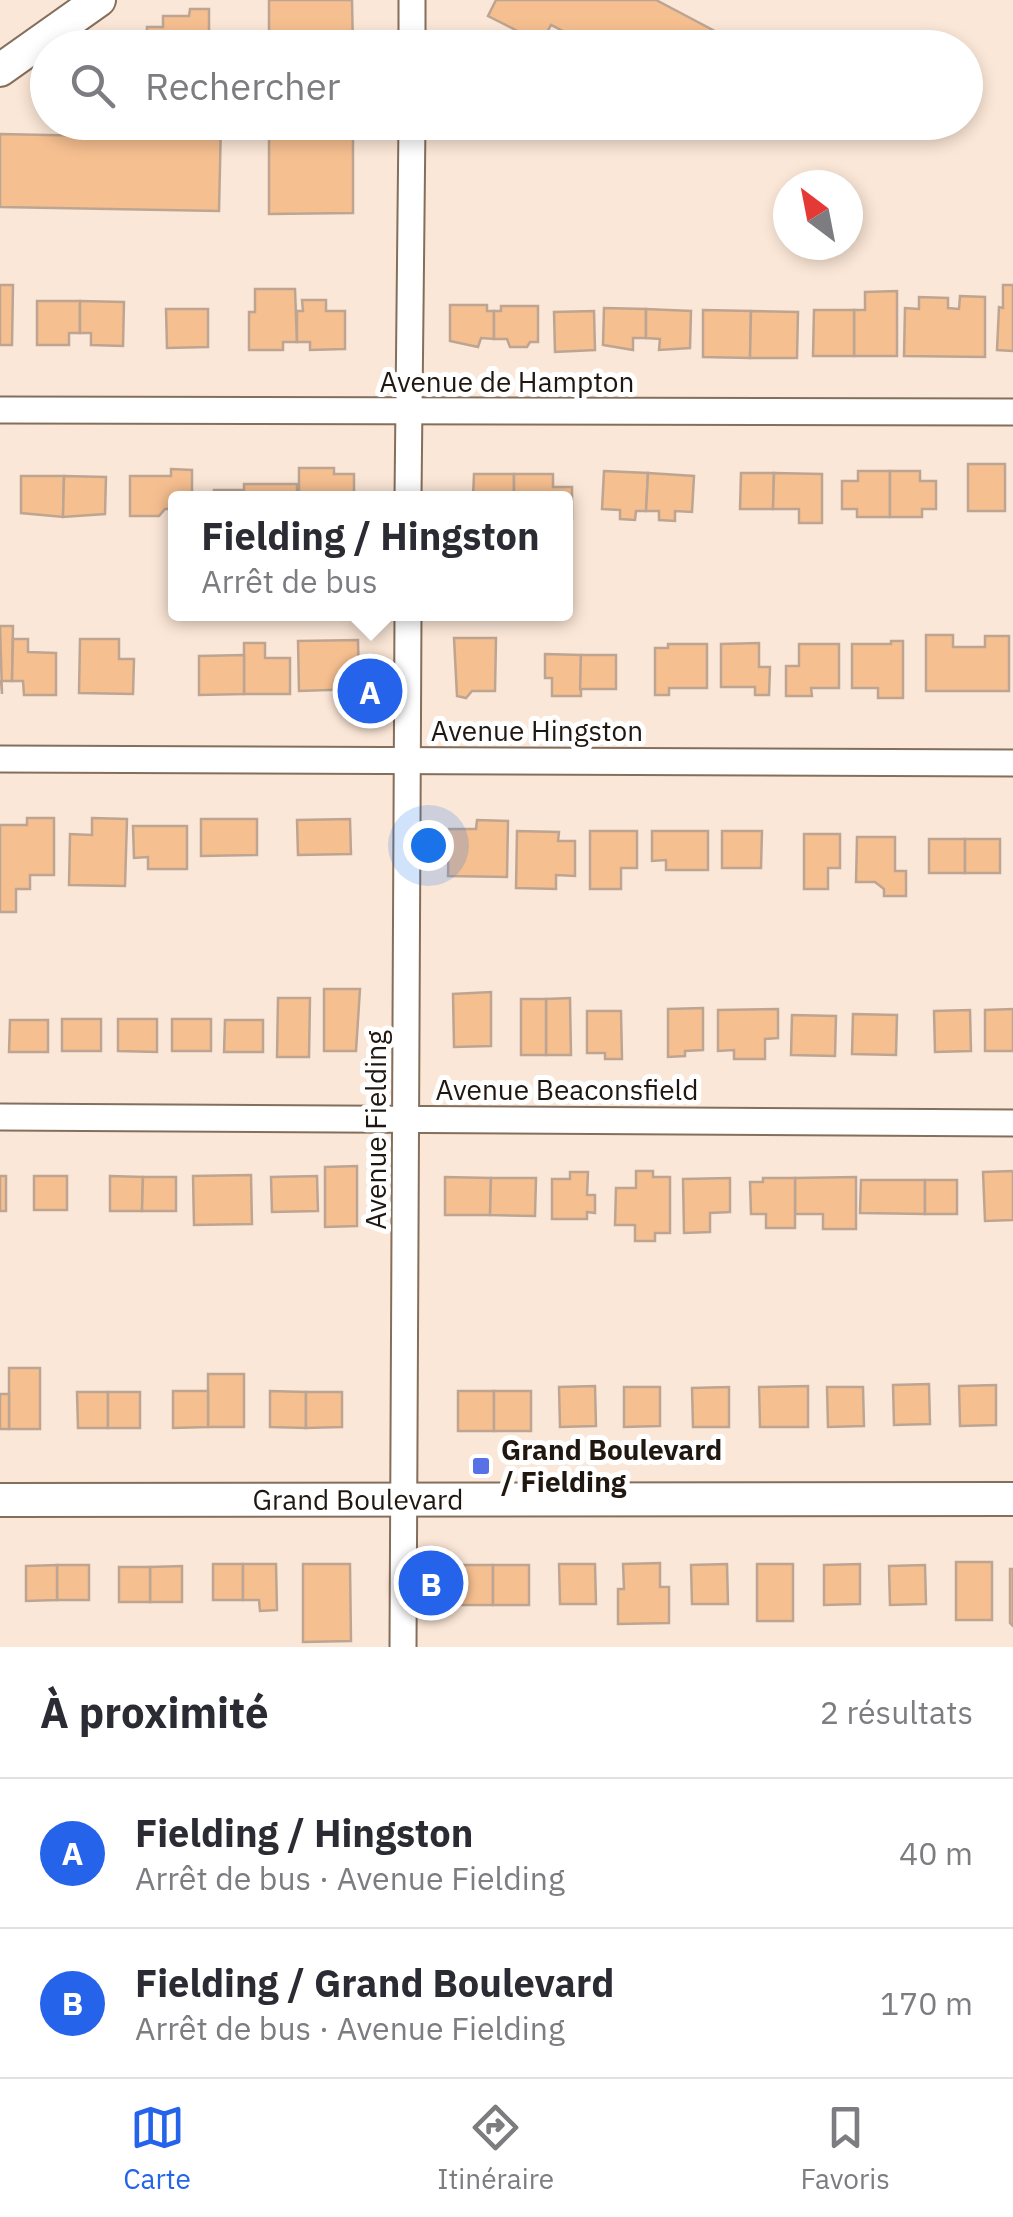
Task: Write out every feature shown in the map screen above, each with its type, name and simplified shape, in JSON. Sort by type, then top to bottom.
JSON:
[{"type":"street","points":[[57,30],[99,0]]},
{"type":"street","points":[[412,0],[412,30]]},
{"type":"street","points":[[0,70],[30,49]]},
{"type":"street","points":[[408,491],[412,140]]},
{"type":"street","name":"Avenue de Hampton","points":[[0,410],[1013,412]]},
{"type":"street","name":"Avenue Fielding","points":[[403,1647],[408,621]]},
{"type":"street","name":"Avenue Hingston","points":[[0,758],[1013,763]]},
{"type":"street","name":"Avenue Beaconsfield","points":[[0,1116],[1013,1123]]},
{"type":"street","name":"Grand Boulevard","points":[[0,1500],[1013,1499]]},
{"type":"building","points":[[269,0],[352,0],[353,30],[269,30]]},
{"type":"building","points":[[496,0],[656,0],[713,30],[561,30],[551,25],[548,30],[515,30],[488,16]]},
{"type":"building","points":[[190,9],[209,9],[209,30],[147,30],[163,27],[163,16],[189,16]]},
{"type":"building","points":[[0,134],[30,135],[30,140],[221,140],[219,211],[0,207]]},
{"type":"building","points":[[269,140],[353,140],[353,213],[269,214]]},
{"type":"building","points":[[0,285],[13,285],[12,345],[0,345]]},
{"type":"building","points":[[1003,285],[1013,285],[1013,351],[997,350]]},
{"type":"building","points":[[255,289],[295,289],[297,342],[283,342],[283,350],[249,350],[249,312],[255,312]]},
{"type":"building","points":[[897,291],[897,356],[854,356],[854,310],[865,310],[865,292]]},
{"type":"building","points":[[960,296],[985,297],[985,357],[904,356],[905,308],[919,309],[919,297],[948,298],[948,308],[959,309]]},
{"type":"building","points":[[302,300],[326,300],[326,311],[345,311],[345,349],[310,350],[310,342],[297,342],[297,311],[303,311]]},
{"type":"building","points":[[37,301],[80,301],[80,333],[69,333],[69,345],[37,345]]},
{"type":"building","points":[[80,301],[124,302],[123,346],[91,345],[91,333],[80,333]]},
{"type":"building","points":[[450,305],[487,305],[487,311],[494,311],[494,339],[481,338],[478,347],[450,341]]},
{"type":"building","points":[[501,306],[538,306],[538,342],[510,347],[507,339],[494,339],[494,311],[501,311]]},
{"type":"building","points":[[604,308],[646,309],[646,338],[633,338],[633,350],[603,345]]},
{"type":"building","points":[[166,309],[208,309],[208,347],[167,348]]},
{"type":"building","points":[[646,309],[691,311],[690,348],[659,350],[660,339],[646,338]]},
{"type":"building","points":[[703,310],[751,311],[750,358],[703,357]]},
{"type":"building","points":[[814,310],[854,310],[854,356],[813,356]]},
{"type":"building","points":[[594,311],[595,350],[555,352],[554,312]]},
{"type":"building","points":[[751,311],[798,312],[797,358],[750,358]]},
{"type":"building","points":[[968,464],[1005,464],[1005,511],[968,511]]},
{"type":"building","points":[[299,468],[334,468],[334,474],[354,474],[354,491],[299,491]]},
{"type":"building","points":[[171,469],[192,470],[192,491],[168,491],[168,509],[159,516],[130,516],[130,476],[171,476]]},
{"type":"building","points":[[604,471],[648,473],[646,511],[636,511],[635,520],[620,519],[620,510],[602,509]]},
{"type":"building","points":[[858,471],[890,471],[890,517],[857,517],[857,509],[842,509],[842,481],[858,481]]},
{"type":"building","points":[[890,471],[920,471],[920,481],[936,481],[936,509],[922,509],[922,517],[890,517]]},
{"type":"building","points":[[648,473],[694,476],[692,512],[675,511],[675,521],[659,520],[659,511],[646,511]]},
{"type":"building","points":[[741,473],[774,473],[773,509],[740,509]]},
{"type":"building","points":[[774,473],[822,474],[822,523],[799,523],[799,509],[773,509]]},
{"type":"building","points":[[474,474],[514,474],[514,491],[473,491]]},
{"type":"building","points":[[514,474],[553,474],[553,487],[572,487],[572,491],[514,491]]},
{"type":"building","points":[[21,476],[64,476],[63,517],[21,513]]},
{"type":"building","points":[[64,476],[106,477],[105,514],[63,517]]},
{"type":"building","points":[[244,484],[297,484],[297,491],[214,491],[244,490]]},
{"type":"building","points":[[0,626],[13,626],[12,681],[2,681]]},
{"type":"building","points":[[926,635],[953,635],[953,647],[985,647],[985,636],[1009,636],[1009,691],[926,691]]},
{"type":"building","points":[[454,638],[496,638],[495,691],[472,691],[466,698],[457,696]]},
{"type":"building","points":[[13,639],[28,639],[28,652],[56,653],[56,695],[24,695],[23,681],[12,681]]},
{"type":"building","points":[[80,639],[119,639],[119,659],[134,659],[133,694],[79,693]]},
{"type":"building","points":[[358,640],[359,689],[299,691],[298,641]]},
{"type":"building","points":[[903,641],[903,698],[878,698],[878,688],[852,688],[852,644]]},
{"type":"building","points":[[244,643],[265,643],[265,658],[290,658],[290,694],[244,694]]},
{"type":"building","points":[[759,643],[759,667],[770,667],[769,695],[755,695],[755,687],[721,687],[721,644]]},
{"type":"building","points":[[668,644],[707,644],[707,688],[669,688],[669,695],[655,695],[655,648],[668,648]]},
{"type":"building","points":[[799,644],[839,644],[839,688],[811,688],[812,696],[786,696],[786,666],[799,666]]},
{"type":"building","points":[[545,654],[581,655],[581,696],[552,696],[552,678],[545,678]]},
{"type":"building","points":[[244,655],[244,694],[199,695],[199,656]]},
{"type":"building","points":[[581,655],[616,655],[616,689],[580,689]]},
{"type":"building","points":[[27,818],[54,818],[54,875],[30,875],[30,889],[16,889],[16,912],[0,912],[0,825],[27,825]]},
{"type":"building","points":[[92,818],[127,819],[125,886],[69,885],[70,834],[92,835]]},
{"type":"building","points":[[201,819],[257,819],[257,855],[201,856]]},
{"type":"building","points":[[350,819],[351,854],[298,855],[297,820]]},
{"type":"building","points":[[477,820],[508,821],[507,877],[448,876],[449,829],[476,829]]},
{"type":"building","points":[[133,826],[187,826],[187,869],[148,869],[148,857],[134,858]]},
{"type":"building","points":[[517,831],[559,832],[558,841],[575,841],[575,876],[556,875],[556,889],[516,888]]},
{"type":"building","points":[[590,831],[637,831],[637,868],[621,868],[621,889],[590,889]]},
{"type":"building","points":[[652,831],[708,831],[708,870],[666,870],[666,860],[652,861]]},
{"type":"building","points":[[722,831],[762,831],[761,868],[722,868]]},
{"type":"building","points":[[804,834],[840,834],[840,868],[828,868],[828,889],[804,889]]},
{"type":"building","points":[[857,837],[895,837],[895,871],[906,871],[906,896],[884,896],[884,889],[875,882],[856,882]]},
{"type":"building","points":[[929,839],[965,839],[965,873],[929,873]]},
{"type":"building","points":[[965,839],[1000,839],[1000,873],[965,873]]},
{"type":"building","points":[[324,989],[360,989],[356,1051],[324,1051]]},
{"type":"building","points":[[491,992],[491,1046],[454,1047],[453,994]]},
{"type":"building","points":[[278,998],[310,998],[309,1057],[277,1057]]},
{"type":"building","points":[[570,998],[571,1055],[546,1055],[546,999]]},
{"type":"building","points":[[521,999],[546,999],[546,1055],[521,1055]]},
{"type":"building","points":[[703,1008],[703,1050],[668,1057],[668,1009]]},
{"type":"building","points":[[778,1009],[778,1038],[765,1039],[765,1059],[734,1059],[734,1050],[718,1051],[718,1010]]},
{"type":"building","points":[[1013,1009],[1013,1051],[985,1051],[985,1010]]},
{"type":"building","points":[[970,1010],[971,1051],[935,1052],[934,1011]]},
{"type":"building","points":[[587,1011],[621,1011],[622,1059],[605,1059],[605,1053],[587,1053]]},
{"type":"building","points":[[853,1014],[897,1015],[896,1055],[852,1054]]},
{"type":"building","points":[[792,1015],[836,1016],[835,1056],[791,1055]]},
{"type":"building","points":[[62,1019],[101,1019],[101,1051],[62,1051]]},
{"type":"building","points":[[118,1019],[157,1019],[157,1052],[118,1051]]},
{"type":"building","points":[[172,1019],[211,1019],[211,1051],[172,1051]]},
{"type":"building","points":[[10,1020],[48,1020],[48,1052],[9,1052]]},
{"type":"building","points":[[225,1020],[263,1020],[263,1052],[224,1052]]},
{"type":"building","points":[[357,1166],[357,1226],[325,1227],[325,1167]]},
{"type":"building","points":[[636,1171],[670,1177],[670,1233],[655,1233],[655,1241],[635,1241],[635,1225],[615,1225],[616,1188],[636,1188]]},
{"type":"building","points":[[1013,1171],[1013,1220],[985,1221],[983,1172]]},
{"type":"building","points":[[570,1172],[588,1172],[587,1195],[595,1195],[595,1213],[587,1212],[587,1219],[552,1219],[552,1179],[570,1179]]},
{"type":"building","points":[[251,1175],[252,1224],[194,1225],[193,1176]]},
{"type":"building","points":[[0,1176],[6,1176],[6,1211],[0,1211]]},
{"type":"building","points":[[34,1176],[67,1176],[67,1210],[34,1210]]},
{"type":"building","points":[[110,1176],[143,1177],[142,1211],[110,1211]]},
{"type":"building","points":[[317,1176],[318,1211],[272,1212],[271,1177]]},
{"type":"building","points":[[143,1177],[176,1177],[176,1211],[142,1211]]},
{"type":"building","points":[[445,1177],[491,1178],[490,1215],[445,1215]]},
{"type":"building","points":[[856,1177],[856,1229],[823,1229],[823,1214],[795,1214],[795,1178]]},
{"type":"building","points":[[491,1178],[536,1178],[535,1216],[490,1215]]},
{"type":"building","points":[[730,1178],[730,1212],[710,1213],[710,1232],[684,1233],[683,1179]]},
{"type":"building","points":[[763,1178],[795,1178],[795,1228],[766,1228],[766,1214],[751,1214],[750,1182],[763,1182]]},
{"type":"building","points":[[861,1180],[925,1180],[925,1214],[860,1213]]},
{"type":"building","points":[[925,1180],[957,1180],[957,1214],[925,1214]]},
{"type":"building","points":[[9,1368],[40,1368],[40,1429],[9,1429]]},
{"type":"building","points":[[208,1374],[244,1374],[244,1427],[208,1427]]},
{"type":"building","points":[[929,1384],[930,1424],[894,1425],[893,1385]]},
{"type":"building","points":[[996,1385],[996,1425],[960,1426],[959,1386]]},
{"type":"building","points":[[595,1386],[596,1426],[560,1427],[559,1387]]},
{"type":"building","points":[[808,1386],[808,1427],[760,1427],[759,1387]]},
{"type":"building","points":[[624,1387],[660,1387],[660,1426],[624,1427]]},
{"type":"building","points":[[729,1387],[729,1427],[693,1427],[692,1388]]},
{"type":"building","points":[[827,1387],[863,1387],[864,1426],[828,1427]]},
{"type":"building","points":[[173,1391],[208,1391],[208,1427],[173,1428]]},
{"type":"building","points":[[270,1391],[306,1392],[306,1428],[270,1427]]},
{"type":"building","points":[[458,1391],[494,1391],[494,1431],[458,1431]]},
{"type":"building","points":[[494,1391],[531,1391],[531,1431],[494,1431]]},
{"type":"building","points":[[77,1392],[108,1392],[108,1428],[78,1428]]},
{"type":"building","points":[[108,1392],[140,1392],[140,1428],[108,1428]]},
{"type":"building","points":[[306,1392],[342,1392],[342,1427],[306,1428]]},
{"type":"building","points":[[0,1394],[9,1394],[9,1429],[0,1429]]},
{"type":"building","points":[[956,1562],[992,1562],[992,1620],[956,1620]]},
{"type":"building","points":[[660,1563],[660,1587],[669,1587],[669,1623],[618,1624],[618,1589],[624,1589],[623,1564]]},
{"type":"building","points":[[213,1564],[243,1564],[243,1600],[213,1600]]},
{"type":"building","points":[[243,1564],[276,1564],[277,1610],[260,1611],[259,1600],[243,1600]]},
{"type":"building","points":[[303,1564],[350,1564],[351,1641],[303,1642]]},
{"type":"building","points":[[559,1564],[595,1564],[596,1604],[560,1604]]},
{"type":"building","points":[[727,1564],[728,1604],[692,1604],[691,1565]]},
{"type":"building","points":[[757,1564],[793,1564],[793,1621],[757,1621]]},
{"type":"building","points":[[860,1564],[860,1604],[824,1605],[824,1565]]},
{"type":"building","points":[[57,1565],[89,1565],[89,1600],[57,1600]]},
{"type":"building","points":[[57,1565],[57,1600],[26,1601],[26,1566]]},
{"type":"building","points":[[456,1565],[493,1565],[493,1605],[456,1605]]},
{"type":"building","points":[[493,1565],[529,1565],[529,1605],[493,1605]]},
{"type":"building","points":[[925,1565],[926,1604],[890,1605],[889,1566]]},
{"type":"building","points":[[182,1566],[182,1602],[150,1602],[150,1567]]},
{"type":"building","points":[[119,1567],[150,1567],[150,1602],[119,1602]]},
{"type":"building","points":[[1013,1569],[1013,1626],[1010,1623]]},
{"type":"place","name":"Fielding / Hingston","points":[[370,691]]},
{"type":"place","name":"Grand Boulevard / Fielding","points":[[481,1466]]},
{"type":"place","name":"Fielding / Grand Boulevard","points":[[431,1583]]}]
